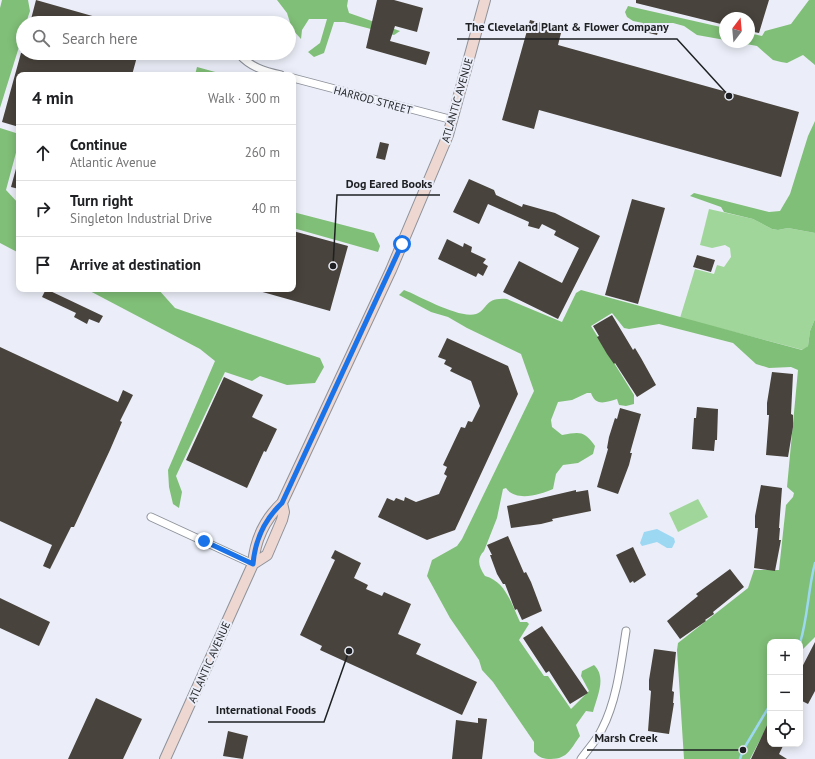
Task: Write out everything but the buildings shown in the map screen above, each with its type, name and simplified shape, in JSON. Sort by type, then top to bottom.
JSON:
[{"type":"main road","name":"ATLANTIC AVENUE","points":[[165,759],[253,564],[267,554],[282,520],[284,512],[282,503],[388,276],[453,120],[485,0]]},
{"type":"street","points":[[244,60],[257,68],[271,72]]},
{"type":"street","name":"HARROD STREET","points":[[296,79],[453,120]]},
{"type":"street","points":[[151,517],[253,564]]},
{"type":"street","points":[[581,759],[602,729],[608,715],[614,697],[626,631]]},
{"type":"green space","points":[[2,0],[28,0],[30,11],[28,16],[16,16],[16,57],[0,108],[0,8]]},
{"type":"green space","points":[[277,0],[348,0],[347,6],[349,13],[400,31],[394,35],[344,22],[334,22],[324,53],[314,57],[308,52],[320,43],[327,19],[309,19],[302,30],[301,39],[296,33],[296,16],[288,16]]},
{"type":"green space","points":[[809,0],[815,0],[815,65],[803,55],[787,63],[773,60],[755,46],[755,34],[762,36],[765,31],[791,24]]},
{"type":"green space","points":[[628,6],[719,27],[719,39],[697,35],[684,26],[673,23],[643,23],[633,21],[627,17],[625,12]]},
{"type":"green space","points":[[197,67],[215,72],[196,72]]},
{"type":"green space","points":[[815,121],[815,233],[788,228],[778,230],[772,229],[753,219],[724,212],[721,207],[690,196],[694,193],[769,212],[780,211],[790,194],[808,136]]},
{"type":"green space","points":[[0,128],[16,133],[16,153],[6,190],[16,201],[16,251],[0,243]]},
{"type":"green space","points":[[709,209],[753,219],[772,229],[778,230],[788,228],[815,233],[815,319],[810,331],[808,346],[803,350],[680,318],[695,269],[714,274],[717,265],[724,267],[731,257],[730,248],[725,245],[712,248],[700,245]]},
{"type":"green space","points":[[296,213],[374,233],[380,246],[378,252],[296,229]]},
{"type":"green space","points":[[404,290],[450,310],[469,315],[480,312],[494,300],[507,299],[562,322],[576,293],[581,290],[802,350],[808,346],[810,331],[815,319],[815,637],[803,649],[803,639],[767,639],[767,727],[750,759],[684,759],[677,650],[678,643],[748,588],[754,570],[779,570],[786,505],[793,497],[794,493],[787,487],[798,370],[791,367],[769,368],[756,364],[733,343],[659,324],[629,329],[624,328],[612,313],[591,326],[634,395],[634,404],[626,406],[619,405],[617,399],[599,402],[591,393],[587,393],[572,400],[558,402],[551,420],[552,427],[562,435],[581,433],[588,437],[595,446],[593,454],[578,463],[563,465],[556,474],[553,489],[548,491],[535,495],[521,496],[515,495],[506,488],[503,489],[497,518],[479,560],[481,569],[485,576],[498,583],[507,594],[520,622],[527,622],[529,624],[519,640],[544,676],[548,676],[571,709],[589,691],[581,676],[582,671],[594,665],[600,675],[599,694],[593,712],[586,711],[576,725],[580,736],[565,755],[557,759],[544,758],[540,757],[534,752],[534,742],[493,682],[482,670],[479,660],[450,618],[427,576],[432,560],[457,546],[462,539],[534,391],[521,354],[467,328],[448,317],[431,312],[399,295]]},
{"type":"green space","points":[[92,292],[161,292],[175,308],[320,358],[324,367],[315,383],[287,385],[260,376],[252,381],[225,372],[176,476],[182,492],[179,508],[173,504],[169,487],[168,470],[215,361],[200,349]]},
{"type":"green space","points":[[698,499],[708,517],[678,532],[669,513]]},
{"type":"water","points":[[657,529],[674,538],[675,542],[672,548],[667,548],[657,542],[642,546],[640,543],[644,532]]},
{"type":"waterway","points":[[801,639],[815,563]]},
{"type":"waterway","points":[[740,759],[743,750],[767,710]]},
{"type":"place","name":"The Cleveland Plant & Flower Company","points":[[729,96]]},
{"type":"place","name":"Dog Eared Books","points":[[333,266]]},
{"type":"place","name":"International Foods","points":[[349,651]]},
{"type":"place","name":"Marsh Creek","points":[[743,750]]},
{"type":"route","points":[[204,541],[253,564],[254,548],[268,518],[282,503],[402,244]]}]
